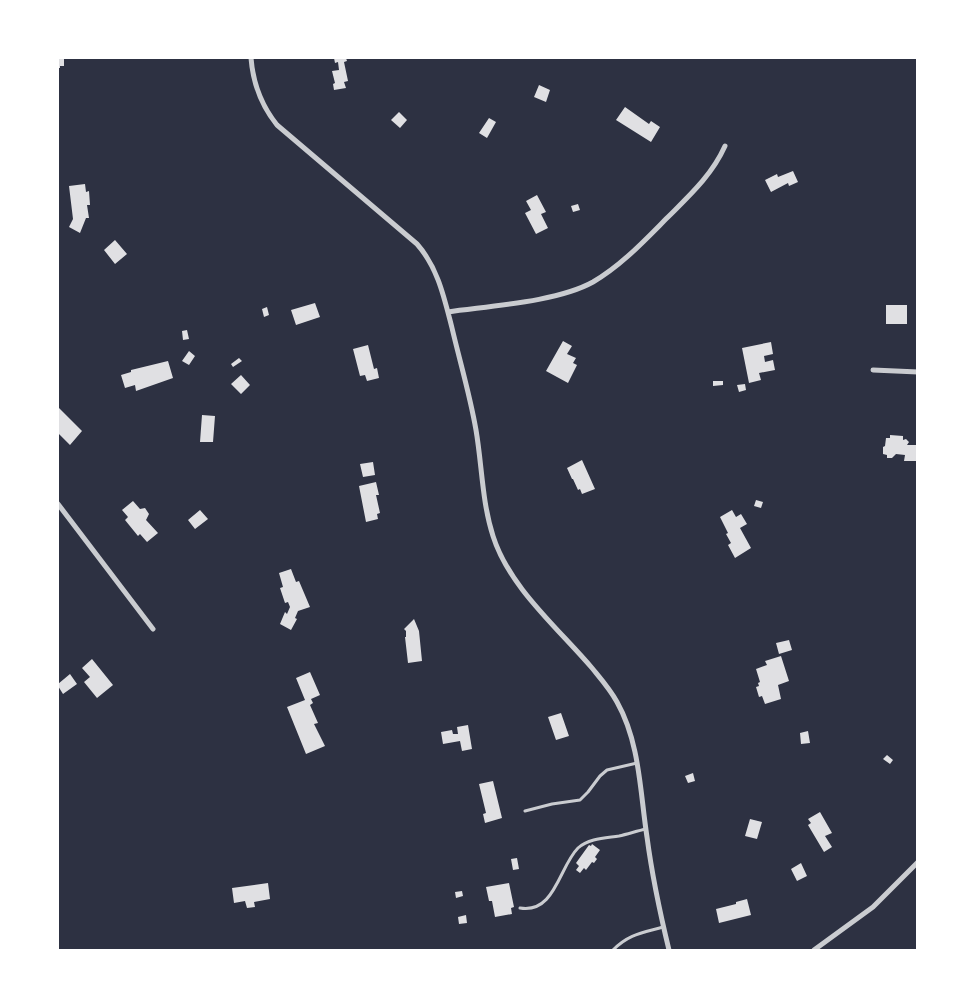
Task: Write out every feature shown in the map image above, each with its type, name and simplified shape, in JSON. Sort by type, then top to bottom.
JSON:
[{"type":"street","points":[[251,58],[256,89],[270,116],[277,125],[417,244],[433,266],[448,312],[470,400],[485,499],[492,535],[498,552],[520,586],[609,688],[626,719],[637,763],[646,829],[663,927],[669,950]]},
{"type":"street","points":[[448,312],[563,294],[593,282],[635,250],[698,187],[710,173],[725,146]]},
{"type":"street","points":[[872,370],[918,372]]},
{"type":"street","points":[[58,504],[152,629]]},
{"type":"street","points":[[814,950],[873,907],[918,862]]},
{"type":"lane","points":[[524,811],[580,800],[607,770],[637,763]]},
{"type":"lane","points":[[520,908],[528,909],[540,906],[550,895],[578,848],[587,842],[646,829]]},
{"type":"lane","points":[[613,950],[631,936],[663,927]]},
{"type":"building","points":[[58,58],[64,59],[64,66],[60,66],[60,68],[58,68]]},
{"type":"building","points":[[334,58],[346,58],[347,61],[344,62],[348,81],[344,82],[346,88],[334,90],[333,84],[335,83],[332,71],[339,70],[338,62],[335,63]]},
{"type":"building","points":[[539,85],[550,90],[546,102],[534,97]]},
{"type":"building","points":[[625,107],[649,124],[651,121],[660,127],[651,142],[616,120]]},
{"type":"building","points":[[399,112],[407,120],[400,128],[391,120]]},
{"type":"building","points":[[489,118],[496,122],[487,138],[479,133]]},
{"type":"building","points":[[793,171],[798,182],[789,186],[788,183],[771,192],[765,180],[777,174],[778,177]]},
{"type":"building","points":[[85,184],[86,192],[89,191],[90,205],[87,205],[89,218],[86,218],[80,233],[69,227],[73,219],[69,186]]},
{"type":"building","points":[[537,195],[546,212],[541,214],[548,228],[536,234],[525,213],[531,210],[526,201]]},
{"type":"building","points":[[578,204],[580,210],[573,212],[571,206]]},
{"type":"building","points":[[115,240],[127,254],[115,264],[104,250]]},
{"type":"building","points":[[315,303],[320,317],[296,325],[291,310]]},
{"type":"building","points":[[886,305],[907,305],[907,324],[886,324]]},
{"type":"building","points":[[267,307],[269,315],[264,317],[262,309]]},
{"type":"building","points":[[187,330],[189,339],[183,340],[182,331]]},
{"type":"building","points":[[563,341],[572,346],[567,354],[576,358],[573,363],[577,365],[568,383],[546,371]]},
{"type":"building","points":[[771,342],[773,354],[764,356],[765,362],[773,360],[775,370],[759,373],[761,380],[749,383],[742,348]]},
{"type":"building","points":[[368,345],[374,369],[377,368],[379,378],[367,381],[365,375],[360,376],[353,349]]},
{"type":"building","points":[[189,351],[195,356],[189,365],[182,361]]},
{"type":"building","points":[[239,358],[242,361],[233,367],[231,364]]},
{"type":"building","points":[[168,361],[173,378],[136,391],[135,385],[125,388],[121,375],[131,372],[131,370]]},
{"type":"building","points":[[241,375],[250,385],[241,394],[231,384]]},
{"type":"building","points":[[713,381],[723,381],[723,385],[713,386]]},
{"type":"building","points":[[745,384],[746,390],[739,392],[737,385]]},
{"type":"building","points":[[58,407],[82,431],[70,445],[58,433]]},
{"type":"building","points":[[202,415],[215,416],[213,442],[200,442]]},
{"type":"building","points":[[890,435],[903,436],[903,440],[906,439],[909,442],[907,445],[917,445],[917,461],[904,461],[905,455],[896,454],[892,458],[887,458],[887,455],[883,454],[883,447],[885,446],[886,438],[890,438]]},
{"type":"building","points":[[582,460],[595,489],[582,494],[567,468]]},
{"type":"building","points":[[373,462],[375,475],[363,477],[360,464]]},
{"type":"building","points":[[376,482],[379,495],[376,495],[380,513],[377,514],[378,519],[366,522],[359,486]]},
{"type":"building","points":[[756,500],[763,502],[761,508],[754,506]]},
{"type":"building","points":[[133,501],[140,509],[145,508],[149,514],[146,520],[158,533],[147,542],[140,534],[138,536],[125,520],[128,517],[122,510]]},
{"type":"building","points":[[200,510],[208,519],[195,529],[188,520]]},
{"type":"building","points":[[732,510],[736,517],[741,514],[747,524],[740,528],[751,548],[735,558],[728,545],[731,543],[720,517]]},
{"type":"building","points":[[291,569],[296,582],[299,581],[310,607],[298,611],[295,618],[297,619],[291,630],[280,624],[285,612],[287,614],[290,607],[288,602],[285,603],[280,588],[283,587],[279,573]]},
{"type":"building","points":[[414,619],[419,631],[422,661],[408,663],[406,631],[404,629]]},
{"type":"building","points":[[789,640],[792,650],[779,654],[776,643]]},
{"type":"building","points":[[781,656],[789,681],[778,685],[781,699],[765,704],[762,696],[759,697],[756,687],[759,686],[758,683],[760,682],[756,669],[767,665],[765,661]]},
{"type":"building","points":[[92,659],[113,685],[97,698],[84,682],[90,677],[82,668]]},
{"type":"building","points":[[310,672],[320,695],[311,699],[313,703],[310,705],[318,723],[314,724],[325,746],[306,754],[287,707],[305,700],[296,678]]},
{"type":"building","points":[[70,674],[77,684],[63,694],[58,684]]},
{"type":"building","points":[[561,713],[569,736],[556,740],[548,717]]},
{"type":"building","points":[[468,725],[472,749],[462,751],[460,741],[443,744],[441,732],[452,730],[453,734],[458,734],[457,727]]},
{"type":"building","points":[[808,731],[810,743],[801,744],[800,733]]},
{"type":"building","points":[[887,755],[893,760],[890,764],[883,759]]},
{"type":"building","points":[[693,773],[695,781],[688,783],[685,776]]},
{"type":"building","points":[[493,781],[502,818],[485,823],[483,814],[486,813],[479,784]]},
{"type":"building","points":[[820,812],[832,833],[825,836],[832,847],[824,852],[808,825],[811,823],[808,819]]},
{"type":"building","points":[[750,819],[762,822],[757,839],[745,836]]},
{"type":"building","points":[[592,844],[600,850],[595,857],[597,859],[580,873],[576,870],[579,866],[576,863],[589,845],[591,846]]},
{"type":"building","points":[[517,858],[519,869],[513,870],[511,859]]},
{"type":"building","points":[[801,863],[807,876],[797,881],[791,869]]},
{"type":"building","points":[[268,883],[270,899],[254,902],[255,907],[247,908],[245,901],[234,903],[232,888]]},
{"type":"building","points":[[509,883],[514,907],[511,908],[512,914],[495,917],[492,901],[489,901],[486,887]]},
{"type":"building","points":[[462,891],[463,896],[456,898],[455,892]]},
{"type":"building","points":[[747,899],[751,915],[719,923],[716,909]]},
{"type":"building","points":[[466,915],[467,923],[459,924],[458,917]]}]
